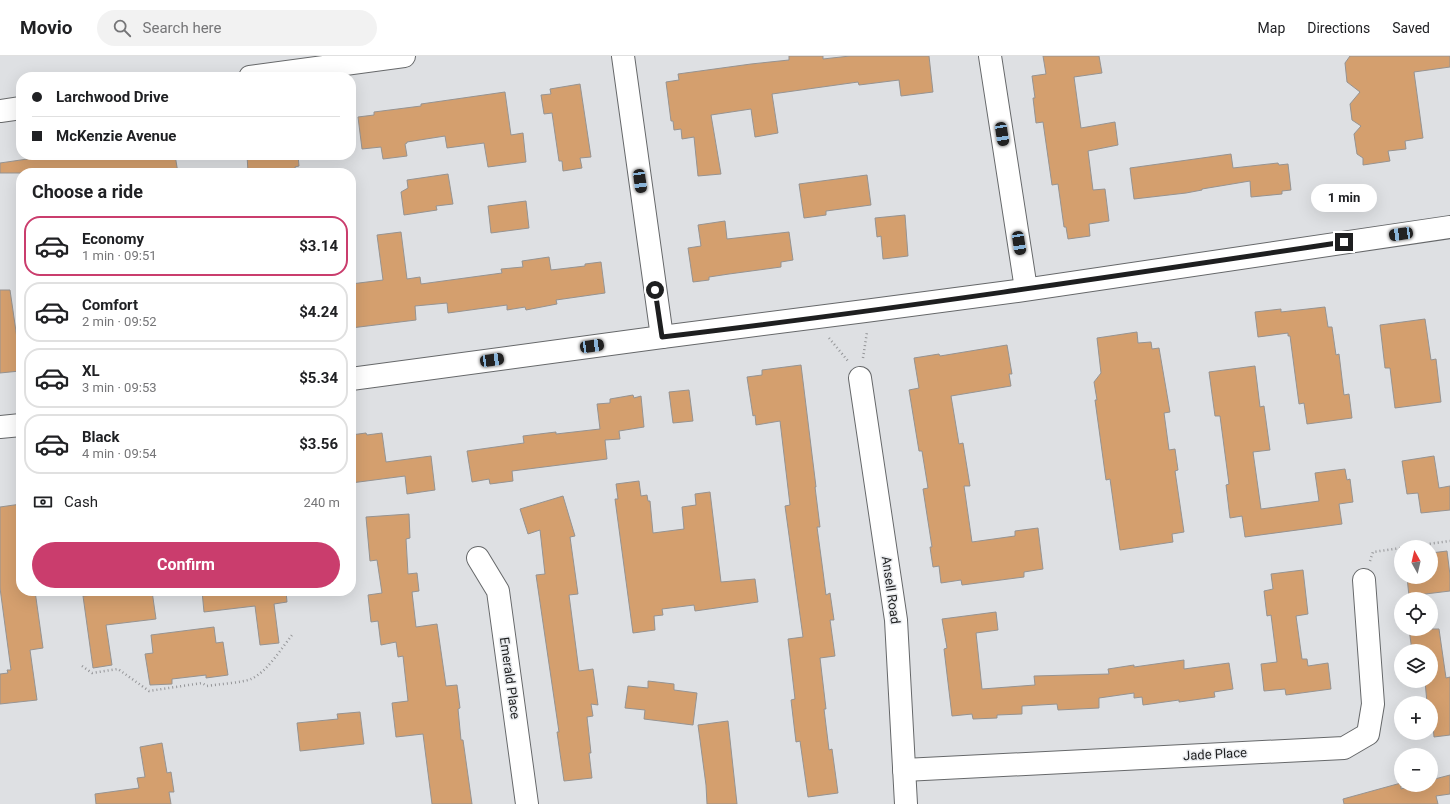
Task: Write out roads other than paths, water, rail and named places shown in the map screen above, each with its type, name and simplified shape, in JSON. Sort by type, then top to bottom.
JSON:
[{"type":"street","points":[[287,72],[404,56]]},
{"type":"street","points":[[623,56],[662,337]]},
{"type":"street","points":[[990,56],[1026,289]]},
{"type":"street","points":[[0,111],[16,109]]},
{"type":"street","points":[[356,378],[1026,289],[1450,226]]},
{"type":"street","name":"Ansell Road","points":[[860,378],[896,620],[906,804]]},
{"type":"street","points":[[0,427],[16,425]]},
{"type":"street","name":"Emerald Place","points":[[478,558],[498,591],[527,804]]},
{"type":"street","name":"Jade Place","points":[[904,770],[1344,748],[1368,734],[1373,704],[1364,580]]}]
